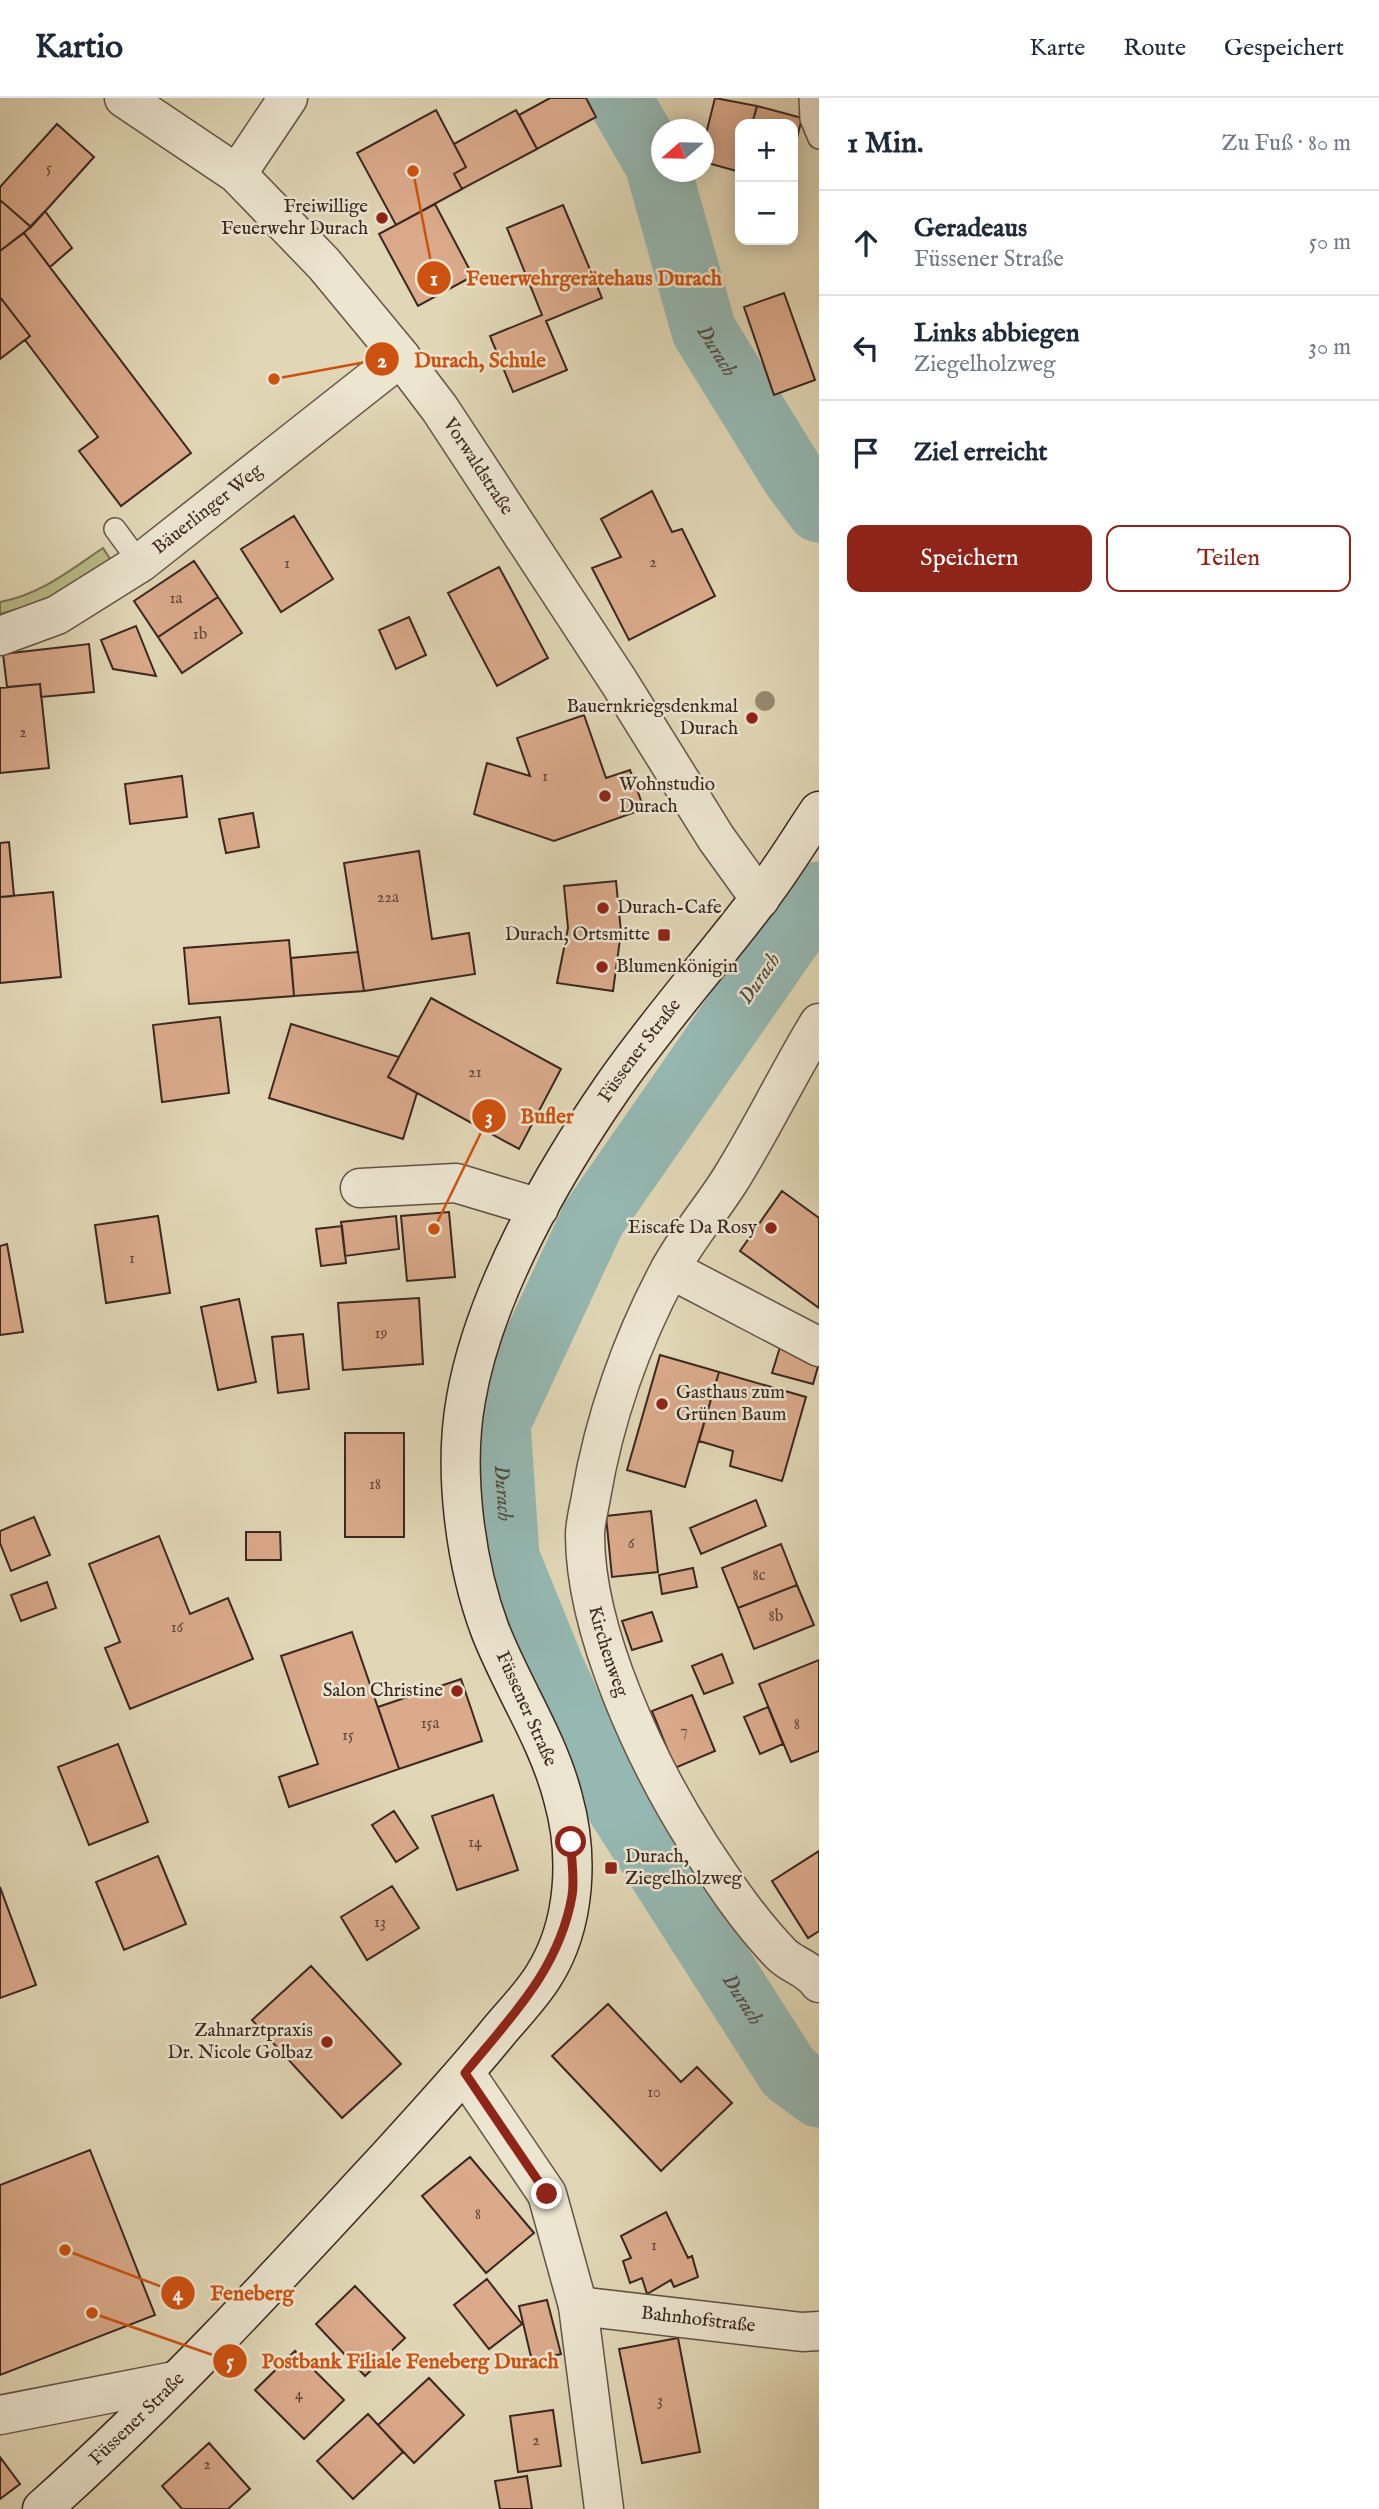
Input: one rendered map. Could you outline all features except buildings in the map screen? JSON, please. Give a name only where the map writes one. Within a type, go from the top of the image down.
[{"type":"street","name":"Vorwaldstraße","points":[[124,98],[237,174],[324,264],[401,357],[440,409],[620,682],[716,838],[760,899]]},
{"type":"street","points":[[237,174],[288,98]]},
{"type":"street","name":"Bäuerlinger Weg","points":[[0,636],[57,615],[140,563],[401,357]]},
{"type":"street","name":"Füssener Straße","points":[[42,2509],[222,2336],[465,2073],[545,1974],[563,1933],[572,1894],[571,1842],[563,1797],[538,1731],[486,1616],[470,1553],[459,1449],[466,1395],[496,1296],[540,1208],[612,1088],[760,899],[819,811]]},
{"type":"street","name":"Kirchenweg","points":[[819,1023],[731,1178],[670,1269],[639,1335],[613,1406],[596,1469],[585,1534],[597,1623],[635,1725],[657,1774],[698,1844],[753,1924],[785,1958],[812,1973],[819,1983]]},
{"type":"street","points":[[359,1188],[456,1183],[540,1208]]},
{"type":"street","points":[[670,1269],[819,1347]]},
{"type":"street","points":[[465,2073],[547,2194],[578,2306],[604,2509]]},
{"type":"street","name":"Bahnhofstraße","points":[[578,2306],[802,2332],[819,2331]]},
{"type":"street","points":[[0,2415],[174,2381]]},
{"type":"lane","points":[[810,98],[811,119],[819,138]]},
{"type":"lane","points":[[115,529],[140,563]]},
{"type":"green space","points":[[103,548],[112,562],[55,598],[0,614],[0,602],[41,588]]},
{"type":"waterway","name":"Durach","points":[[619,98],[657,164],[704,331],[793,475],[819,510]]},
{"type":"waterway","name":"Durach","points":[[819,894],[593,1219],[498,1423],[507,1557],[552,1668],[607,1788],[789,2073],[819,2095]]},
{"type":"place","name":"Feuerwehrgerätehaus Durach","points":[[413,171]]},
{"type":"place","name":"Freiwillige Feuerwehr Durach","points":[[382,218]]},
{"type":"place","name":"Durach, Schule","points":[[274,379]]},
{"type":"place","name":"Bauernkriegsdenkmal Durach","points":[[752,718]]},
{"type":"place","name":"Wohnstudio Durach","points":[[605,796]]},
{"type":"place","name":"Durach-Cafe","points":[[603,908]]},
{"type":"place","name":"Durach, Ortsmitte","points":[[664,935]]},
{"type":"place","name":"Blumenkönigin","points":[[602,967]]},
{"type":"place","name":"Eiscafe Da Rosy","points":[[771,1228]]},
{"type":"place","name":"Bufler","points":[[434,1229]]},
{"type":"place","name":"Gasthaus zum Grünen Baum","points":[[662,1404]]},
{"type":"place","name":"Salon Christine","points":[[457,1691]]},
{"type":"place","name":"Durach, Ziegelholzweg","points":[[611,1868]]},
{"type":"place","name":"Zahnarztpraxis Dr. Nicole Golbaz","points":[[327,2042]]},
{"type":"place","name":"Feneberg","points":[[65,2250]]},
{"type":"place","name":"Postbank Filiale Feneberg Durach","points":[[92,2313]]},
{"type":"route","points":[[547,2194],[465,2073],[545,1974],[563,1933],[572,1894],[571,1842]]}]
